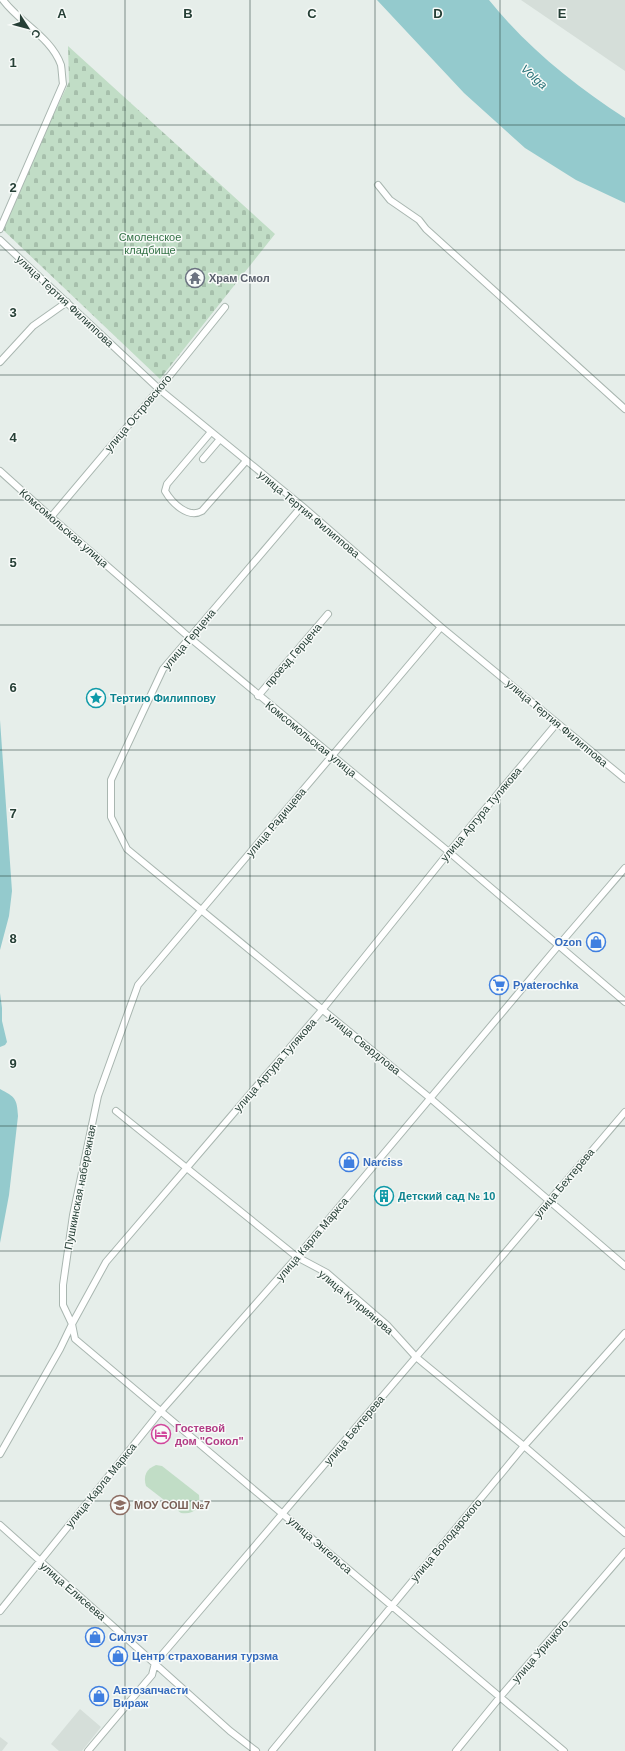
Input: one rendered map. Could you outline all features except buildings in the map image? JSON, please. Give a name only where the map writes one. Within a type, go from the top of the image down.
[{"type":"street","points":[[0,229],[63,84],[61,66],[54,50],[35,31],[10,10],[3,0]]},
{"type":"street","points":[[378,185],[390,200],[419,220],[426,229],[625,409]]},
{"type":"street","name":"улица Тертия Филиппова","points":[[0,240],[159,390],[302,506],[441,627],[625,779]]},
{"type":"street","points":[[0,362],[34,326],[67,302]]},
{"type":"street","name":"улица Островского","points":[[51,517],[159,390],[225,307]]},
{"type":"street","points":[[210,432],[167,484],[165,491],[168,496],[183,510],[188,514],[196,515],[202,511],[246,461]]},
{"type":"street","points":[[203,459],[220,439]]},
{"type":"street","name":"Комсомольская улица","points":[[0,471],[258,696],[450,852],[625,1002]]},
{"type":"street","name":"улица Герцена","points":[[111,817],[112,780],[163,669],[302,506]]},
{"type":"street","name":"проезд Герцена","points":[[258,696],[328,614]]},
{"type":"street","name":"улица Радищева","points":[[124,1025],[138,985],[441,627]]},
{"type":"street","name":"улица Артура Тулякова","points":[[72,1324],[106,1262],[322,1010],[557,723]]},
{"type":"street","name":"улица Свердлова","points":[[111,817],[127,849],[430,1098],[625,1266]]},
{"type":"street","name":"улица Карла Маркса","points":[[0,1611],[161,1411],[297,1257],[625,868]]},
{"type":"street","name":"Пушкинская набережная","points":[[72,1324],[63,1305],[63,1286],[73,1215],[98,1096],[124,1025]]},
{"type":"street","name":"улица Куприянова","points":[[116,1111],[297,1257],[327,1273],[387,1325],[416,1357],[524,1446],[625,1533]]},
{"type":"street","name":"улица Бехтерева","points":[[88,1751],[152,1675],[154,1663],[625,1112]]},
{"type":"street","points":[[0,1454],[60,1349],[72,1324]]},
{"type":"street","name":"улица Энгельса","points":[[72,1324],[75,1339],[283,1512],[391,1606],[564,1751]]},
{"type":"street","name":"улица Володарского","points":[[272,1751],[524,1446],[625,1333]]},
{"type":"street","name":"улица Елисеева","points":[[0,1525],[39,1562],[230,1731],[256,1751]]},
{"type":"street","name":"улица Урицкого","points":[[456,1751],[500,1696],[625,1552]]},
{"type":"shaded area","points":[[521,0],[625,0],[625,71]]},
{"type":"shaded area","points":[[80,1709],[101,1727],[82,1751],[59,1751],[51,1744]]},
{"type":"shaded area","points":[[0,1737],[8,1743],[2,1751],[0,1751]]},
{"type":"green space","name":"Смоленское кладбище","points":[[68,46],[275,234],[160,379],[0,227],[69,82]]},
{"type":"green space","points":[[156,1465],[162,1466],[199,1495],[199,1504],[196,1510],[190,1513],[181,1513],[146,1486],[146,1473]]},
{"type":"water","name":"Volga","points":[[377,0],[489,0],[519,34],[552,64],[570,79],[625,118],[625,203],[576,180],[525,148],[464,93]]},
{"type":"water","points":[[0,720],[12,891],[9,916],[0,950]]},
{"type":"water","points":[[0,993],[2,1021],[7,1042],[5,1045],[0,1047]]},
{"type":"water","points":[[0,1089],[12,1096],[16,1102],[18,1116],[9,1195],[0,1243]]},
{"type":"place","name":"Храм Смол","points":[[195,278]]},
{"type":"place","name":"Тертию Филиппову","points":[[96,698]]},
{"type":"place","name":"Ozon","points":[[596,942]]},
{"type":"place","name":"Pyaterochka","points":[[499,985]]},
{"type":"place","name":"Narciss","points":[[349,1162]]},
{"type":"place","name":"Детский сад № 10","points":[[384,1196]]},
{"type":"place","name":"Гостевой дом \"Сокол\"","points":[[161,1434]]},
{"type":"place","name":"МОУ СОШ №7","points":[[120,1505]]},
{"type":"place","name":"Силуэт","points":[[95,1637]]},
{"type":"place","name":"Центр страхования турзма","points":[[118,1656]]},
{"type":"place","name":"Автозапчасти Вираж","points":[[99,1696]]}]
